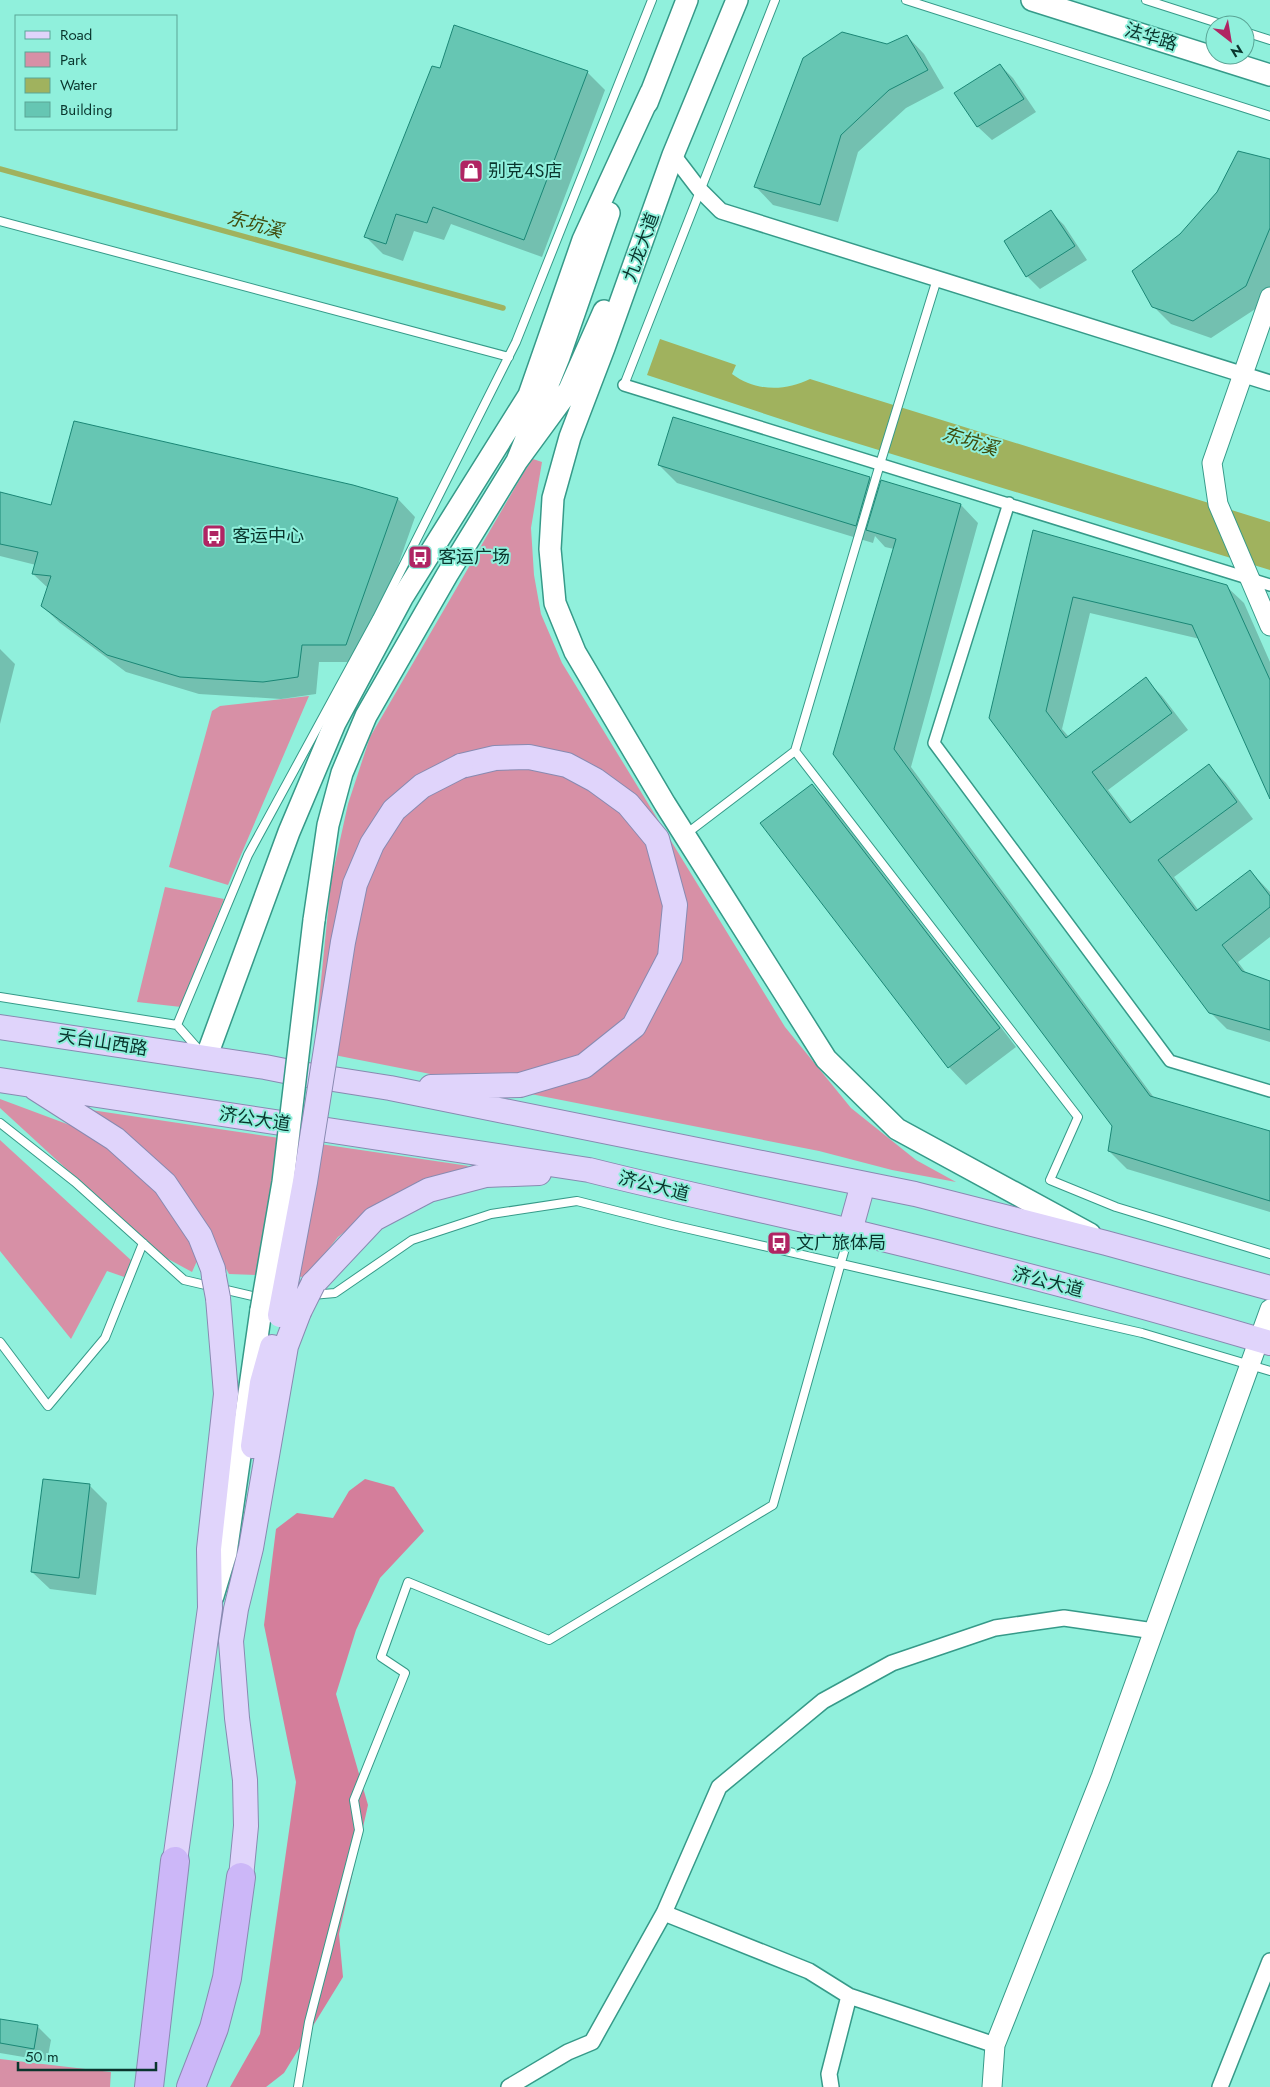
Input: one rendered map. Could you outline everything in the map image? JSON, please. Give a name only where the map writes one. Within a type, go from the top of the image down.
[{"type":"highway","points":[[150,2087],[175,1861]]},
{"type":"highway","points":[[191,2087],[214,2028],[227,1978],[241,1877]]},
{"type":"main road","points":[[517,461],[559,357],[651,92],[687,0]]},
{"type":"main road","name":"九龙大道","points":[[737,0],[673,155],[570,437],[553,498],[550,549],[554,603],[575,652],[685,835],[826,1059],[897,1129],[1106,1243]]},
{"type":"main road","name":"法华路","points":[[1032,0],[1270,75]]},
{"type":"main road","points":[[651,92],[583,240],[529,395],[402,598],[335,723],[290,832],[206,1058],[390,1088],[914,1194],[1106,1243],[1270,1288]]},
{"type":"main road","points":[[236,1609],[236,1551],[262,1383],[277,1306],[282,1182],[314,920],[328,826],[342,773],[366,716],[447,576],[517,461],[569,390],[673,155]]},
{"type":"main road","points":[[175,1861],[210,1608],[226,1553],[277,1306],[305,1182],[343,942],[355,884],[372,844],[394,810],[422,786],[461,766],[495,758],[529,757],[567,765],[595,780],[628,804],[656,839],[675,905],[670,957],[634,1026],[584,1066],[520,1085],[390,1088]]},
{"type":"main road","name":"天台山西路","points":[[0,1027],[206,1058]]},
{"type":"main road","points":[[0,1080],[27,1083],[115,1139],[165,1184],[200,1236],[213,1268],[226,1394],[209,1549],[210,1608]]},
{"type":"main road","name":"济公大道","points":[[27,1083],[589,1170],[680,1193],[850,1231],[1148,1307],[1265,1341]]},
{"type":"main road","points":[[277,1306],[313,1284],[374,1219],[429,1190],[486,1176],[589,1170]]},
{"type":"main road","points":[[850,1231],[864,1184]]},
{"type":"main road","points":[[241,1877],[246,1826],[245,1780],[237,1718],[231,1641],[236,1609],[251,1548],[286,1346],[277,1306]]},
{"type":"street","points":[[673,155],[699,189],[721,211],[1270,383]]},
{"type":"street","points":[[1270,297],[1212,464],[1218,504],[1270,626]]},
{"type":"street","points":[[624,385],[1270,584]]},
{"type":"street","points":[[1009,503],[934,743],[1170,1060],[1270,1091]]},
{"type":"street","points":[[992,2087],[995,2045],[1101,1777],[1250,1365],[1265,1341],[1270,1309]]},
{"type":"street","points":[[509,2087],[568,2052],[592,2042],[664,1913],[719,1787],[824,1701],[892,1663],[995,1628],[1064,1618],[1154,1632]]},
{"type":"street","points":[[664,1913],[809,1971],[849,1996],[995,2045]]},
{"type":"street","points":[[1220,2087],[1270,1961]]},
{"type":"street","points":[[831,2087],[829,2074],[849,1996]]},
{"type":"lane","points":[[177,1025],[248,855],[377,618],[520,333],[652,0]]},
{"type":"lane","points":[[624,385],[650,322],[699,189],[775,0]]},
{"type":"lane","points":[[906,0],[1270,116]]},
{"type":"lane","points":[[1146,0],[1205,19]]},
{"type":"lane","points":[[1255,35],[1270,40]]},
{"type":"lane","points":[[0,221],[508,357]]},
{"type":"lane","points":[[685,835],[795,751],[880,464],[938,279]]},
{"type":"lane","points":[[795,751],[1078,1117],[1050,1180],[1116,1207],[1270,1254]]},
{"type":"lane","points":[[0,997],[177,1025],[206,1058]]},
{"type":"lane","points":[[0,1123],[74,1182],[184,1280],[259,1298],[277,1306],[335,1293],[412,1240],[491,1214],[577,1201],[672,1225],[1142,1333],[1270,1371]]},
{"type":"lane","points":[[298,2087],[309,2022],[360,1830],[354,1800],[405,1673],[381,1657],[408,1582],[549,1640],[772,1505],[850,1231]]},
{"type":"lane","points":[[0,1342],[48,1406],[105,1338],[143,1243]]},
{"type":"green space","points":[[533,459],[542,462],[531,528],[534,575],[541,614],[562,663],[785,1027],[851,1108],[916,1160],[956,1182],[892,1170],[819,1151],[314,1051],[331,881],[348,804],[370,737]]},
{"type":"green space","points":[[309,696],[228,885],[169,867],[212,711],[220,706]]},
{"type":"green space","points":[[165,887],[224,899],[181,1007],[137,1002]]},
{"type":"green space","points":[[0,1099],[75,1127],[146,1175],[184,1224],[197,1261],[192,1272],[159,1254],[0,1108]]},
{"type":"green space","points":[[91,1110],[469,1166],[412,1188],[379,1205],[338,1237],[306,1277],[229,1274],[187,1197]]},
{"type":"green space","points":[[0,1140],[133,1262],[137,1271],[130,1279],[107,1271],[71,1339],[0,1251]]},
{"type":"green space","points":[[0,2059],[111,2072],[110,2087],[0,2087]]},
{"type":"shaded area","points":[[365,1479],[394,1487],[424,1531],[380,1578],[356,1630],[336,1694],[368,1805],[339,1934],[343,1977],[284,2073],[266,2087],[230,2087],[260,2034],[296,1782],[264,1625],[276,1529],[297,1513],[333,1518],[349,1491]]},
{"type":"water","points":[[660,339],[736,365],[732,374],[750,384],[780,388],[810,379],[1270,522],[1270,570],[820,432],[647,375]]},
{"type":"building","name":"别克4S店","points":[[454,25],[588,71],[524,240],[433,207],[427,223],[396,214],[386,244],[364,237],[432,66],[440,68]]},
{"type":"building","points":[[842,32],[887,44],[907,35],[928,70],[889,90],[841,135],[820,205],[754,187],[803,58]]},
{"type":"building","points":[[1000,64],[1024,99],[977,127],[954,93]]},
{"type":"building","points":[[1238,151],[1270,159],[1270,228],[1246,286],[1193,321],[1152,307],[1132,271],[1180,234],[1217,192]]},
{"type":"building","points":[[1051,210],[1075,246],[1026,277],[1004,241]]},
{"type":"building","points":[[673,417],[870,477],[856,526],[658,465]]},
{"type":"building","name":"客运中心","points":[[74,421],[353,485],[398,498],[346,645],[302,645],[298,677],[263,682],[180,677],[107,655],[41,606],[51,576],[32,574],[38,552],[0,544],[0,492],[51,505]]},
{"type":"building","points":[[881,480],[961,504],[894,749],[1150,1096],[1270,1131],[1270,1201],[1108,1151],[1112,1126],[833,754],[896,539],[866,530]]},
{"type":"building","points":[[1033,530],[1227,585],[1270,680],[1270,799],[1192,625],[1073,597],[1046,711],[1066,738],[1146,677],[1172,713],[1092,772],[1130,823],[1209,764],[1237,802],[1158,860],[1196,911],[1250,870],[1270,896],[1270,907],[1222,945],[1242,971],[1270,981],[1270,1030],[1209,1013],[989,718]]},
{"type":"building","points":[[812,784],[1000,1028],[948,1068],[760,823]]},
{"type":"building","points":[[43,1479],[90,1484],[79,1578],[31,1572]]},
{"type":"building","points":[[0,2019],[38,2025],[34,2049],[0,2043]]},
{"type":"waterway","name":"东坑溪","points":[[0,169],[503,308]]},
{"type":"place","name":"别克4S店","points":[[471,171]]},
{"type":"place","name":"客运中心","points":[[214,536]]},
{"type":"place","name":"客运广场","points":[[420,557]]},
{"type":"place","name":"文广旅体局","points":[[779,1243]]}]
